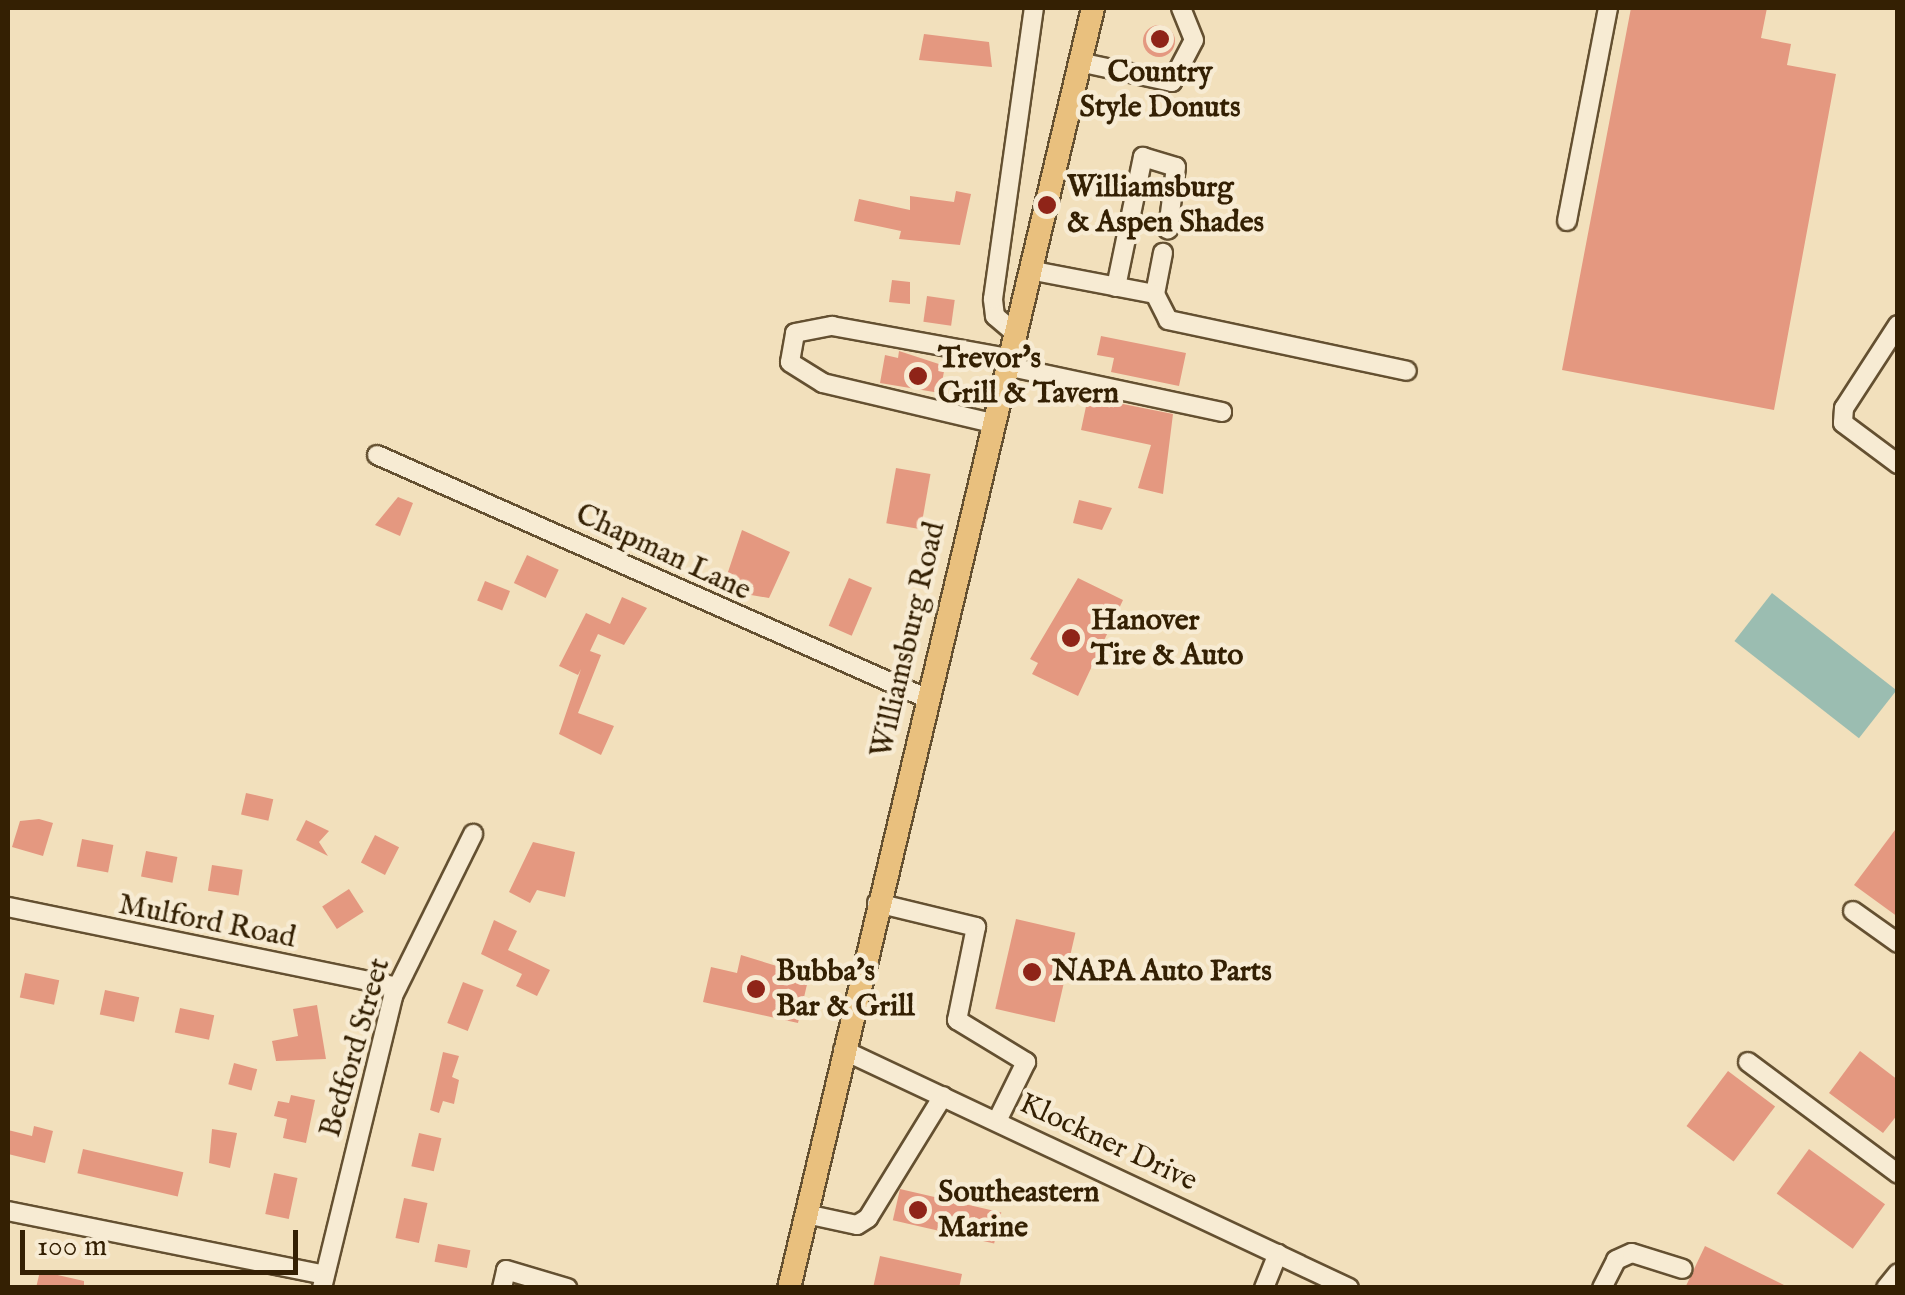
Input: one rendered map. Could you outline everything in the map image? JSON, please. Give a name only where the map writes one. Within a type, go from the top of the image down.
[{"type":"main road","name":"Williamsburg Road","points":[[789,1288],[877,903],[1092,8]]},
{"type":"street","points":[[1014,332],[995,316],[993,299],[1034,8]]},
{"type":"street","points":[[1079,62],[1172,82],[1194,40],[1181,8]]},
{"type":"street","points":[[1566,221],[1608,8]]},
{"type":"street","points":[[1116,287],[1143,156],[1176,167],[1168,229]]},
{"type":"street","points":[[1162,254],[1155,294],[1168,320],[1407,371]]},
{"type":"street","points":[[1029,270],[1155,294]]},
{"type":"street","points":[[1898,325],[1844,408],[1843,423],[1898,464]]},
{"type":"street","points":[[992,422],[822,383],[790,362],[795,333],[832,326],[1222,412]]},
{"type":"street","name":"Chapman Lane","points":[[377,455],[926,698]]},
{"type":"street","name":"Bedford Street","points":[[323,1281],[397,987],[473,834]]},
{"type":"street","points":[[877,903],[976,927],[957,1020],[1026,1062],[997,1121]]},
{"type":"street","name":"Mulford Road","points":[[8,908],[397,987]]},
{"type":"street","points":[[1853,911],[1898,943]]},
{"type":"street","name":"Klockner Drive","points":[[843,1050],[1349,1288]]},
{"type":"street","points":[[1748,1062],[1898,1174]]},
{"type":"street","points":[[806,1214],[857,1224],[868,1218],[882,1184],[943,1096]]},
{"type":"street","points":[[8,1211],[323,1281]]},
{"type":"street","points":[[1602,1288],[1616,1260],[1632,1253],[1683,1270]]},
{"type":"street","points":[[1264,1288],[1278,1254]]},
{"type":"street","points":[[502,1288],[506,1270],[568,1288]]},
{"type":"street","points":[[1886,1288],[1898,1272]]},
{"type":"water","points":[[1772,593],[1897,690],[1859,738],[1734,641]]},
{"type":"building","points":[[1631,8],[1767,8],[1761,38],[1791,44],[1787,65],[1836,74],[1774,410],[1562,370]]},
{"type":"building","name":"Country Style Donuts","points":[[1159,25],[1170,30],[1175,41],[1170,52],[1159,57],[1148,52],[1143,41],[1148,30]]},
{"type":"building","points":[[924,34],[989,42],[992,67],[919,60]]},
{"type":"building","points":[[956,191],[971,194],[960,245],[899,239],[901,231],[854,221],[859,199],[910,210],[910,196],[954,202]]},
{"type":"building","points":[[892,280],[910,282],[910,304],[889,302]]},
{"type":"building","points":[[927,296],[955,300],[951,326],[923,322]]},
{"type":"building","points":[[1101,336],[1186,353],[1179,386],[1111,372],[1114,358],[1097,355]]},
{"type":"building","points":[[899,351],[945,366],[940,393],[880,383],[885,355],[898,358]]},
{"type":"building","points":[[1088,397],[1173,414],[1163,494],[1138,488],[1151,445],[1081,430]]},
{"type":"building","points":[[896,468],[930,474],[921,529],[886,523]]},
{"type":"building","points":[[398,497],[413,503],[400,536],[375,525]]},
{"type":"building","points":[[1079,500],[1112,508],[1102,530],[1073,523]]},
{"type":"building","points":[[742,530],[790,552],[769,598],[722,590]]},
{"type":"building","points":[[527,555],[559,570],[546,598],[514,583]]},
{"type":"building","points":[[849,578],[872,588],[852,636],[829,626]]},
{"type":"building","name":"Hanover Tire & Auto","points":[[1078,578],[1123,600],[1078,696],[1032,674],[1038,663],[1030,659]]},
{"type":"building","points":[[485,581],[510,591],[502,611],[477,600]]},
{"type":"building","points":[[622,597],[647,608],[624,645],[598,634],[590,651],[601,655],[578,713],[614,726],[601,755],[559,734],[581,669],[578,675],[559,666],[586,613],[610,624]]},
{"type":"building","points":[[246,793],[273,799],[268,821],[241,814]]},
{"type":"building","points":[[39,819],[53,823],[43,856],[12,847],[20,821]]},
{"type":"building","points":[[306,820],[329,831],[319,842],[328,856],[296,840]]},
{"type":"building","points":[[1898,826],[1898,917],[1854,885]]},
{"type":"building","points":[[375,835],[399,847],[385,875],[361,863]]},
{"type":"building","points":[[82,839],[113,845],[108,873],[77,866]]},
{"type":"building","points":[[533,842],[575,852],[565,897],[537,890],[530,903],[509,892]]},
{"type":"building","points":[[146,851],[177,857],[172,883],[141,877]]},
{"type":"building","points":[[212,865],[243,870],[239,896],[208,891]]},
{"type":"building","points":[[349,889],[364,912],[337,929],[322,906]]},
{"type":"building","points":[[1016,919],[1075,933],[1055,1022],[995,1009]]},
{"type":"building","points":[[494,920],[517,931],[508,950],[550,970],[537,996],[516,986],[522,974],[481,954]]},
{"type":"building","name":"Bubba's Bar & Grill","points":[[741,955],[809,976],[798,1023],[703,1002],[711,967],[737,973]]},
{"type":"building","points":[[25,973],[59,980],[54,1005],[20,997]]},
{"type":"building","points":[[463,982],[484,990],[468,1031],[447,1023]]},
{"type":"building","points":[[105,990],[139,997],[134,1022],[100,1014]]},
{"type":"building","points":[[317,1005],[326,1059],[276,1061],[272,1041],[298,1036],[293,1009]]},
{"type":"building","points":[[180,1008],[214,1015],[209,1040],[175,1032]]},
{"type":"building","points":[[1860,1051],[1898,1080],[1898,1114],[1883,1133],[1829,1093]]},
{"type":"building","points":[[443,1052],[459,1056],[452,1077],[459,1080],[454,1104],[443,1101],[439,1113],[430,1110]]},
{"type":"building","points":[[234,1063],[257,1069],[251,1090],[228,1084]]},
{"type":"building","points":[[1728,1071],[1775,1107],[1734,1162],[1686,1126]]},
{"type":"building","points":[[291,1095],[315,1100],[306,1143],[283,1138],[287,1119],[274,1116],[278,1101],[289,1103]]},
{"type":"building","points":[[34,1126],[53,1131],[45,1163],[8,1154],[8,1130],[32,1136]]},
{"type":"building","points":[[212,1129],[237,1133],[230,1168],[209,1163]]},
{"type":"building","points":[[419,1133],[441,1138],[434,1171],[411,1166]]},
{"type":"building","points":[[83,1149],[183,1172],[178,1197],[77,1173]]},
{"type":"building","points":[[1809,1149],[1885,1204],[1853,1249],[1777,1193]]},
{"type":"building","points":[[274,1173],[297,1178],[289,1219],[265,1214]]},
{"type":"building","points":[[900,1189],[1001,1212],[994,1244],[893,1220]]},
{"type":"building","points":[[404,1198],[427,1203],[419,1243],[395,1238]]},
{"type":"building","points":[[438,1244],[470,1250],[467,1268],[435,1262]]},
{"type":"building","points":[[1705,1246],[1790,1288],[1685,1288]]},
{"type":"building","points":[[880,1256],[962,1274],[959,1288],[873,1288]]},
{"type":"building","points":[[40,1271],[84,1281],[84,1288],[36,1288]]},
{"type":"place","name":"Country Style Donuts","points":[[1160,39]]},
{"type":"place","name":"Williamsburg & Aspen Shades","points":[[1047,205]]},
{"type":"place","name":"Trevor's Grill & Tavern","points":[[918,376]]},
{"type":"place","name":"Hanover Tire & Auto","points":[[1071,638]]},
{"type":"place","name":"NAPA Auto Parts","points":[[1032,972]]},
{"type":"place","name":"Bubba's Bar & Grill","points":[[756,989]]},
{"type":"place","name":"Southeastern Marine","points":[[918,1210]]}]
